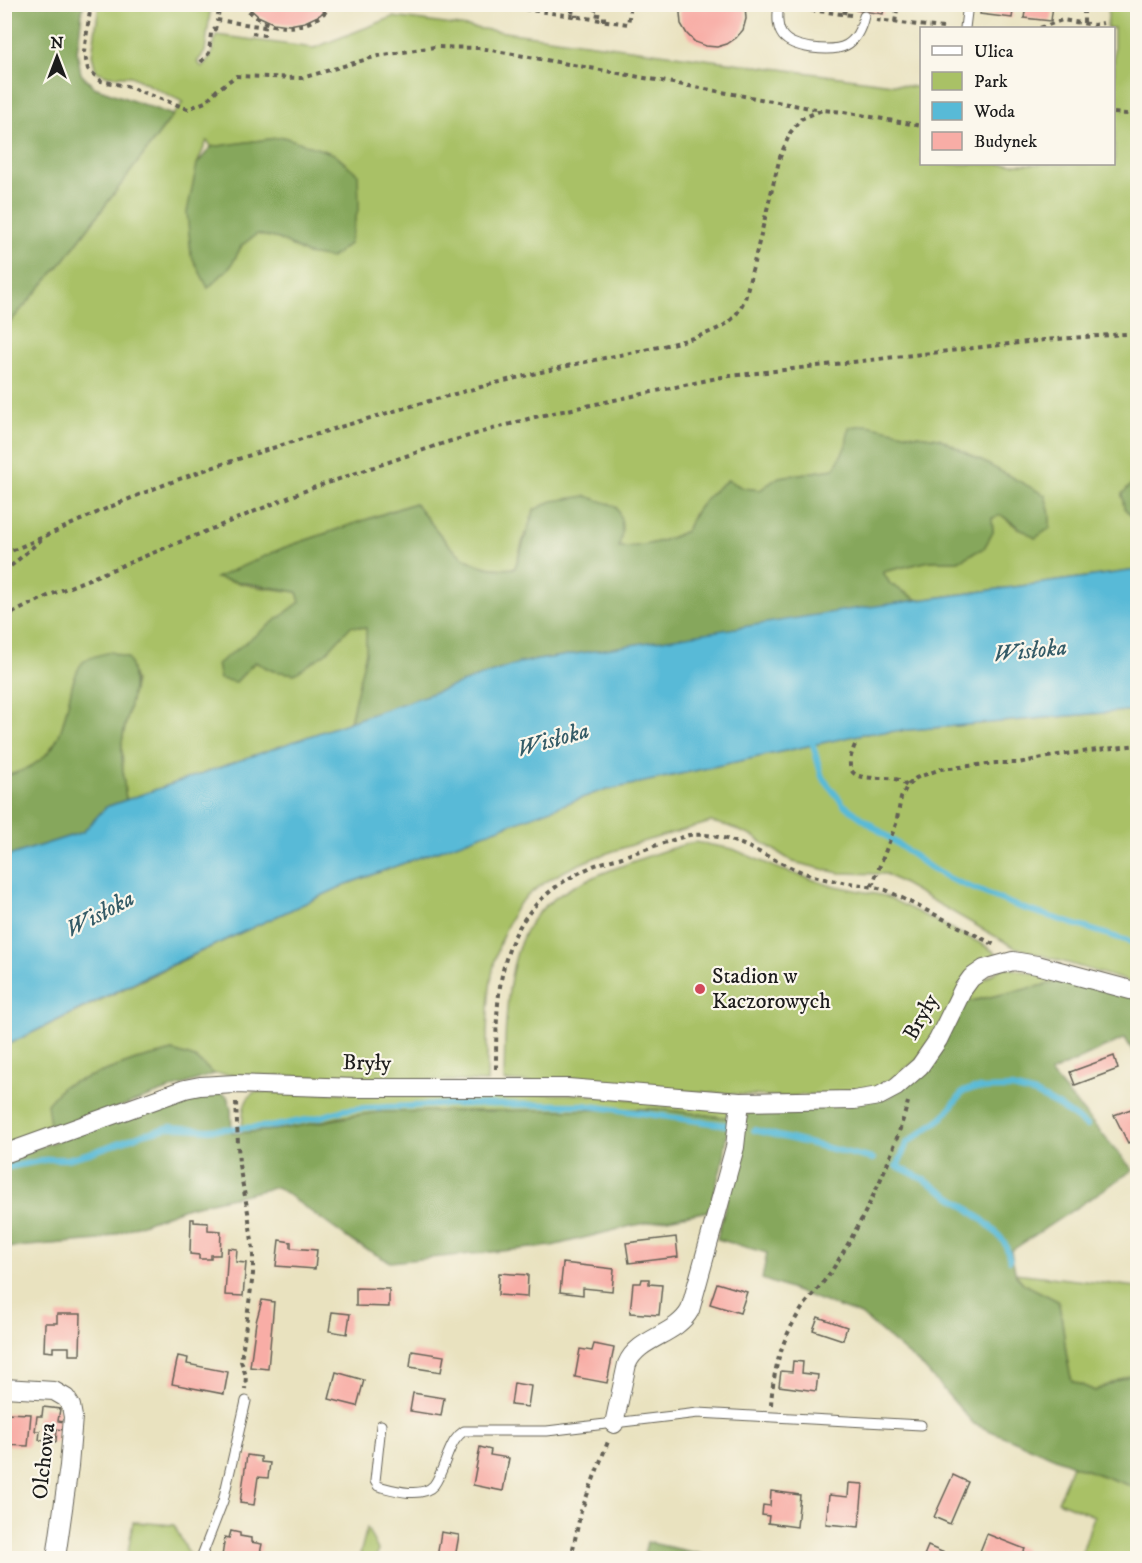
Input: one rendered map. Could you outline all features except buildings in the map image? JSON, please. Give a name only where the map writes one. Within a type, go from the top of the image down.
[{"type":"street","name":"Bryły","points":[[4,1154],[185,1089],[200,1086],[235,1084],[358,1088],[568,1088],[740,1102],[855,1100],[879,1096],[896,1087],[914,1072],[938,1040],[963,989],[971,978],[984,969],[1013,961],[1037,965],[1137,992]]},
{"type":"street","points":[[614,1424],[631,1355],[680,1323],[690,1310],[735,1147],[740,1102]]},
{"type":"street","name":"Olchowa","points":[[4,1388],[54,1391],[66,1398],[71,1406],[73,1417],[69,1466],[56,1558]]},
{"type":"lane","points":[[965,27],[968,4]]},
{"type":"lane","points":[[781,5],[777,21],[784,38],[792,44],[831,50],[846,46],[854,39],[860,30],[864,16]]},
{"type":"lane","points":[[201,1558],[223,1501],[246,1401]]},
{"type":"lane","points":[[381,1425],[375,1481],[378,1486],[414,1492],[431,1488],[436,1482],[451,1446],[464,1431],[547,1431],[698,1413],[921,1425]]},
{"type":"path","points":[[91,4],[84,52],[88,69],[101,81],[126,86],[188,109],[205,102],[236,76],[302,78],[378,56],[435,47],[480,48],[920,126]]},
{"type":"path","points":[[243,4],[266,25]]},
{"type":"path","points":[[217,20],[286,27],[300,26],[319,18],[333,4]]},
{"type":"path","points":[[569,4],[568,11],[576,12],[576,17]]},
{"type":"path","points":[[492,5],[628,24],[631,4]]},
{"type":"path","points":[[781,5],[811,7],[845,15],[846,4]]},
{"type":"path","points":[[895,22],[898,4]]},
{"type":"path","points":[[538,5],[538,11]]},
{"type":"path","points":[[596,7],[594,14],[604,16],[604,21]]},
{"type":"path","points":[[1084,23],[1084,8],[1096,8]]},
{"type":"path","points":[[201,62],[209,53],[211,33],[218,28],[219,11]]},
{"type":"path","points":[[1043,27],[1062,20],[1094,25],[1103,23]]},
{"type":"path","points":[[885,21],[935,27]]},
{"type":"path","points":[[252,33],[264,35],[266,25]]},
{"type":"path","points":[[4,554],[147,491],[267,450],[429,400],[543,371],[646,349],[706,334],[719,328],[730,321],[745,299],[780,157],[790,133],[801,119],[822,110]]},
{"type":"path","points":[[1115,113],[1137,115]]},
{"type":"path","points":[[4,617],[50,595],[307,490],[444,443],[535,417],[722,377],[1044,340],[1137,333]]},
{"type":"path","points":[[4,572],[44,537]]},
{"type":"path","points":[[855,745],[850,764],[853,772],[862,777],[900,780],[907,786]]},
{"type":"path","points":[[872,886],[893,830],[901,798],[907,786],[916,777],[941,769],[1018,763],[1058,755],[1137,745]]},
{"type":"path","points":[[496,1088],[496,1017],[499,989],[513,938],[522,921],[534,906],[556,887],[589,867],[689,835],[706,833],[725,837],[807,874],[886,890],[998,946],[1005,963]]},
{"type":"path","points":[[770,1416],[774,1373],[783,1347],[802,1310],[836,1264],[878,1185],[903,1121],[914,1072]]},
{"type":"path","points":[[236,1119],[239,1165],[253,1250],[253,1274],[241,1361],[246,1376],[246,1401]]},
{"type":"path","points":[[571,1558],[581,1511],[614,1424]]},
{"type":"green space","points":[[5,4],[83,5],[77,52],[81,74],[94,87],[173,115],[65,259],[5,328]]},
{"type":"green space","points":[[99,5],[211,5],[205,52],[197,62],[202,67],[211,56],[216,35],[314,48],[393,17],[920,88],[920,165],[1115,165],[1115,27],[1107,27],[1109,5],[1137,5],[1138,479],[1122,494],[1124,508],[1137,522],[1137,570],[918,600],[890,584],[883,572],[929,561],[958,561],[984,548],[993,532],[992,518],[1001,515],[1019,529],[1050,514],[1045,496],[939,438],[850,427],[846,446],[834,469],[779,477],[760,490],[743,488],[727,480],[693,515],[686,531],[648,545],[616,547],[525,533],[515,568],[496,568],[468,560],[456,551],[415,503],[283,548],[217,578],[257,587],[297,592],[300,602],[218,664],[236,682],[255,662],[273,671],[326,653],[351,625],[367,628],[367,652],[350,722],[126,800],[122,742],[135,681],[128,658],[110,653],[96,656],[74,679],[60,736],[44,757],[25,771],[5,776],[5,328],[65,259],[183,102],[131,76],[109,76],[96,71],[92,55]],"holes":[[[284,137],[307,254],[279,239],[257,234],[242,245],[231,266],[208,288],[197,164],[207,141],[212,147]]]},
{"type":"green space","points":[[284,137],[334,154],[358,174],[359,206],[349,244],[331,258],[307,254],[279,239],[257,234],[242,245],[231,266],[208,288],[191,255],[187,212],[197,164],[211,147]]},
{"type":"green space","points":[[867,425],[939,438],[1045,495],[1050,514],[1050,528],[1035,538],[1001,515],[992,518],[993,532],[984,548],[958,561],[929,561],[883,572],[890,584],[918,600],[519,663],[350,722],[366,652],[366,628],[351,626],[326,653],[295,674],[273,671],[255,662],[236,682],[220,679],[217,664],[300,602],[297,592],[216,578],[283,548],[415,503],[456,552],[468,560],[496,569],[515,568],[534,510],[552,501],[586,496],[616,506],[622,526],[619,547],[654,543],[686,531],[703,502],[728,480],[743,488],[760,490],[779,477],[834,469],[846,446],[849,427]]},
{"type":"green space","points":[[1137,479],[1137,522],[1124,508],[1122,494]]},
{"type":"green space","points":[[111,652],[128,658],[132,669],[133,690],[122,744],[126,800],[106,807],[83,832],[5,857],[5,776],[37,763],[47,754],[55,744],[60,732],[80,666],[90,658]]},
{"type":"green space","points":[[1137,710],[1137,984],[1014,947],[886,874],[839,873],[793,862],[754,837],[728,826],[711,822],[609,852],[583,863],[558,874],[537,888],[518,906],[502,939],[491,978],[487,1020],[487,1082],[214,1074],[195,1058],[173,1051],[136,1060],[63,1086],[51,1131],[5,1148],[5,1046],[347,884],[598,792],[863,734]]},
{"type":"green space","points":[[695,842],[733,849],[777,868],[826,884],[885,896],[982,944],[996,953],[997,957],[916,1061],[878,1089],[782,1097],[504,1081],[506,1019],[512,973],[517,952],[535,917],[552,900],[583,882],[645,857]]},
{"type":"green space","points":[[1004,967],[1067,980],[963,1003],[976,984]]},
{"type":"green space","points":[[1067,980],[1137,997],[1137,1058],[1125,1038],[1050,1073],[1133,1170],[1011,1251],[1016,1276],[1024,1284],[1058,1301],[1072,1381],[1095,1391],[1137,1372],[1137,1488],[1072,1465],[974,1424],[925,1369],[861,1315],[762,1279],[767,1253],[717,1239],[748,1111],[759,1108],[891,1097],[963,1003]]},
{"type":"green space","points":[[173,1051],[195,1058],[214,1074],[51,1131],[47,1104],[63,1086],[136,1060]]},
{"type":"green space","points":[[210,1090],[227,1096],[231,1109],[232,1133],[288,1128],[380,1112],[659,1109],[729,1118],[724,1157],[709,1211],[631,1226],[552,1246],[390,1262],[353,1242],[277,1187],[188,1207],[99,1240],[5,1248],[4,1160],[171,1099]]},
{"type":"green space","points":[[254,1092],[582,1094],[725,1109],[730,1113],[729,1118],[659,1109],[380,1112],[340,1117],[293,1128],[242,1133],[245,1105]]},
{"type":"green space","points":[[1015,1273],[1137,1287],[1137,1372],[1095,1391],[1072,1381],[1058,1301],[1024,1284]]},
{"type":"green space","points":[[1072,1465],[1137,1488],[1137,1558],[1080,1558],[1094,1516],[1058,1501]]},
{"type":"green space","points":[[133,1522],[174,1525],[191,1558],[127,1558]]},
{"type":"green space","points":[[367,1528],[378,1550],[376,1558],[359,1558]]},
{"type":"green space","points":[[647,1542],[701,1554],[708,1558],[643,1558]]},
{"type":"water","name":"Wisłoka","points":[[1137,570],[1137,710],[863,734],[598,792],[347,884],[149,975],[5,1046],[5,857],[83,832],[106,807],[519,663],[847,610]]},
{"type":"waterway","points":[[811,738],[822,777],[844,805],[932,869],[950,879],[1019,907],[1138,944]]},
{"type":"waterway","points":[[897,1167],[907,1143],[943,1117],[963,1092],[971,1089],[1012,1088],[1036,1094],[1087,1126]]},
{"type":"waterway","points":[[4,1168],[50,1159],[67,1159],[171,1127],[208,1130],[275,1126],[343,1110],[365,1108],[457,1104],[584,1105],[726,1125]]},
{"type":"waterway","points":[[754,1130],[873,1159]]},
{"type":"waterway","points":[[896,1166],[938,1188],[983,1221],[1004,1242],[1010,1260]]},
{"type":"place","name":"Stadion w Kaczorowych","points":[[700,989]]}]
